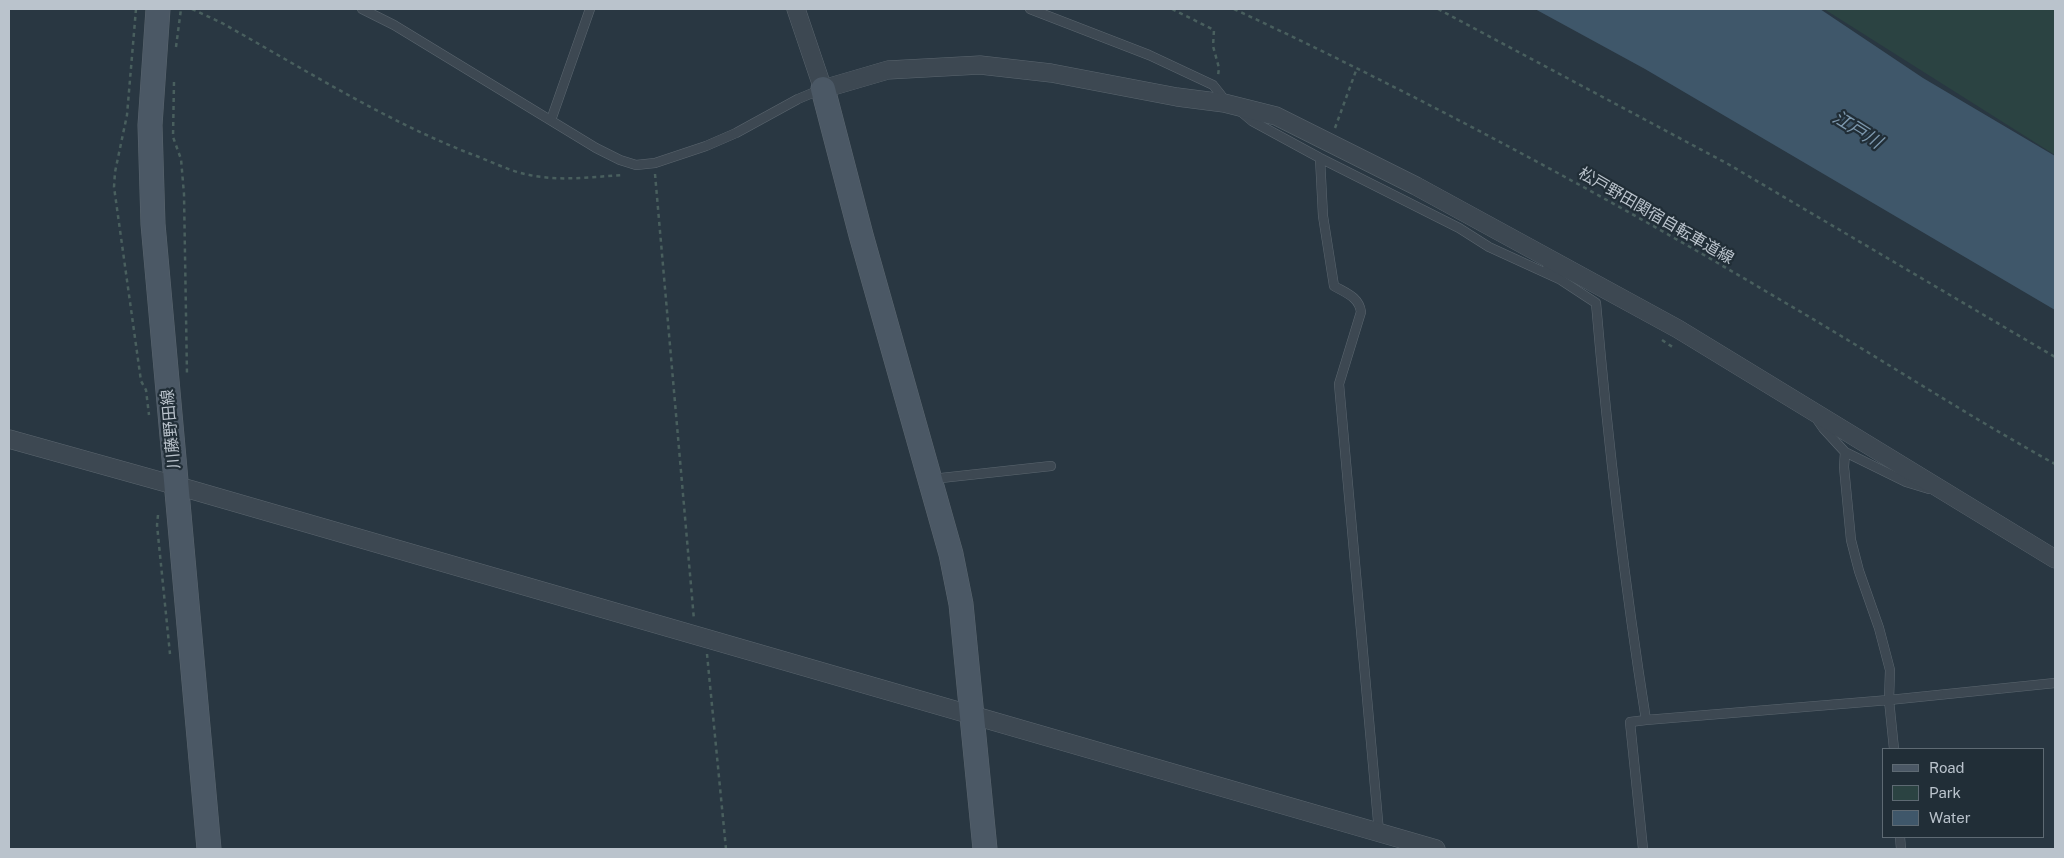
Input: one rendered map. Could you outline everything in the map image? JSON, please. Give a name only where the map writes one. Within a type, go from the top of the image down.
[{"type":"main road","name":"川藤野田線","points":[[158,9],[152,83],[151,169],[167,484],[210,849]]},
{"type":"main road","points":[[823,89],[861,235],[952,554],[961,604],[985,849]]},
{"type":"street","points":[[796,9],[823,89],[888,70],[980,65],[1051,73],[1230,105],[1276,116],[1330,142],[1535,250],[1678,329],[2055,559]]},
{"type":"street","points":[[9,439],[1436,849]]},
{"type":"lane","points":[[362,9],[394,25],[620,160],[636,165],[655,163],[683,155],[736,133],[798,99],[823,89]]},
{"type":"lane","points":[[551,120],[590,9]]},
{"type":"lane","points":[[1030,9],[1149,55],[1213,85],[1230,105],[1252,121],[1320,158],[1459,228],[1489,247],[1561,280],[1596,303],[1606,428],[1626,596],[1646,720]]},
{"type":"lane","points":[[1320,158],[1323,216],[1334,286],[1355,298],[1360,304],[1361,312],[1339,384],[1379,832]]},
{"type":"lane","points":[[1535,250],[1561,280]]},
{"type":"lane","points":[[1809,408],[1823,428],[1845,452],[1906,482],[1951,496]]},
{"type":"lane","points":[[1845,452],[1844,467],[1851,540],[1859,571],[1880,628],[1890,670],[1889,700],[1894,748]]},
{"type":"lane","points":[[931,479],[1050,466]]},
{"type":"lane","points":[[1642,849],[1630,722],[1889,700],[2055,683]]},
{"type":"path","points":[[136,9],[127,115],[115,172],[114,188],[141,381],[146,390],[150,417]]},
{"type":"path","points":[[176,54],[181,9]]},
{"type":"path","points":[[192,9],[222,23],[405,126],[438,141],[516,171],[554,178],[582,179],[626,174]]},
{"type":"path","points":[[1172,9],[1214,30],[1214,46],[1219,68],[1213,85]]},
{"type":"path","name":"松戸野田関宿自転車道線","points":[[1234,9],[1357,68],[1546,167],[1783,301],[2011,440],[2055,464]]},
{"type":"path","points":[[1438,9],[1728,164],[2055,357]]},
{"type":"path","points":[[1330,142],[1357,68]]},
{"type":"path","points":[[174,80],[173,137],[181,159],[184,194],[187,375]]},
{"type":"path","points":[[648,172],[654,171],[701,638],[726,849]]},
{"type":"path","points":[[167,484],[157,526],[171,662]]},
{"type":"green space","points":[[1824,9],[2055,9],[2055,155]]},
{"type":"water","name":"江戸川","points":[[1535,9],[1820,9],[1923,78],[2055,156],[2055,310],[1645,69]]}]
